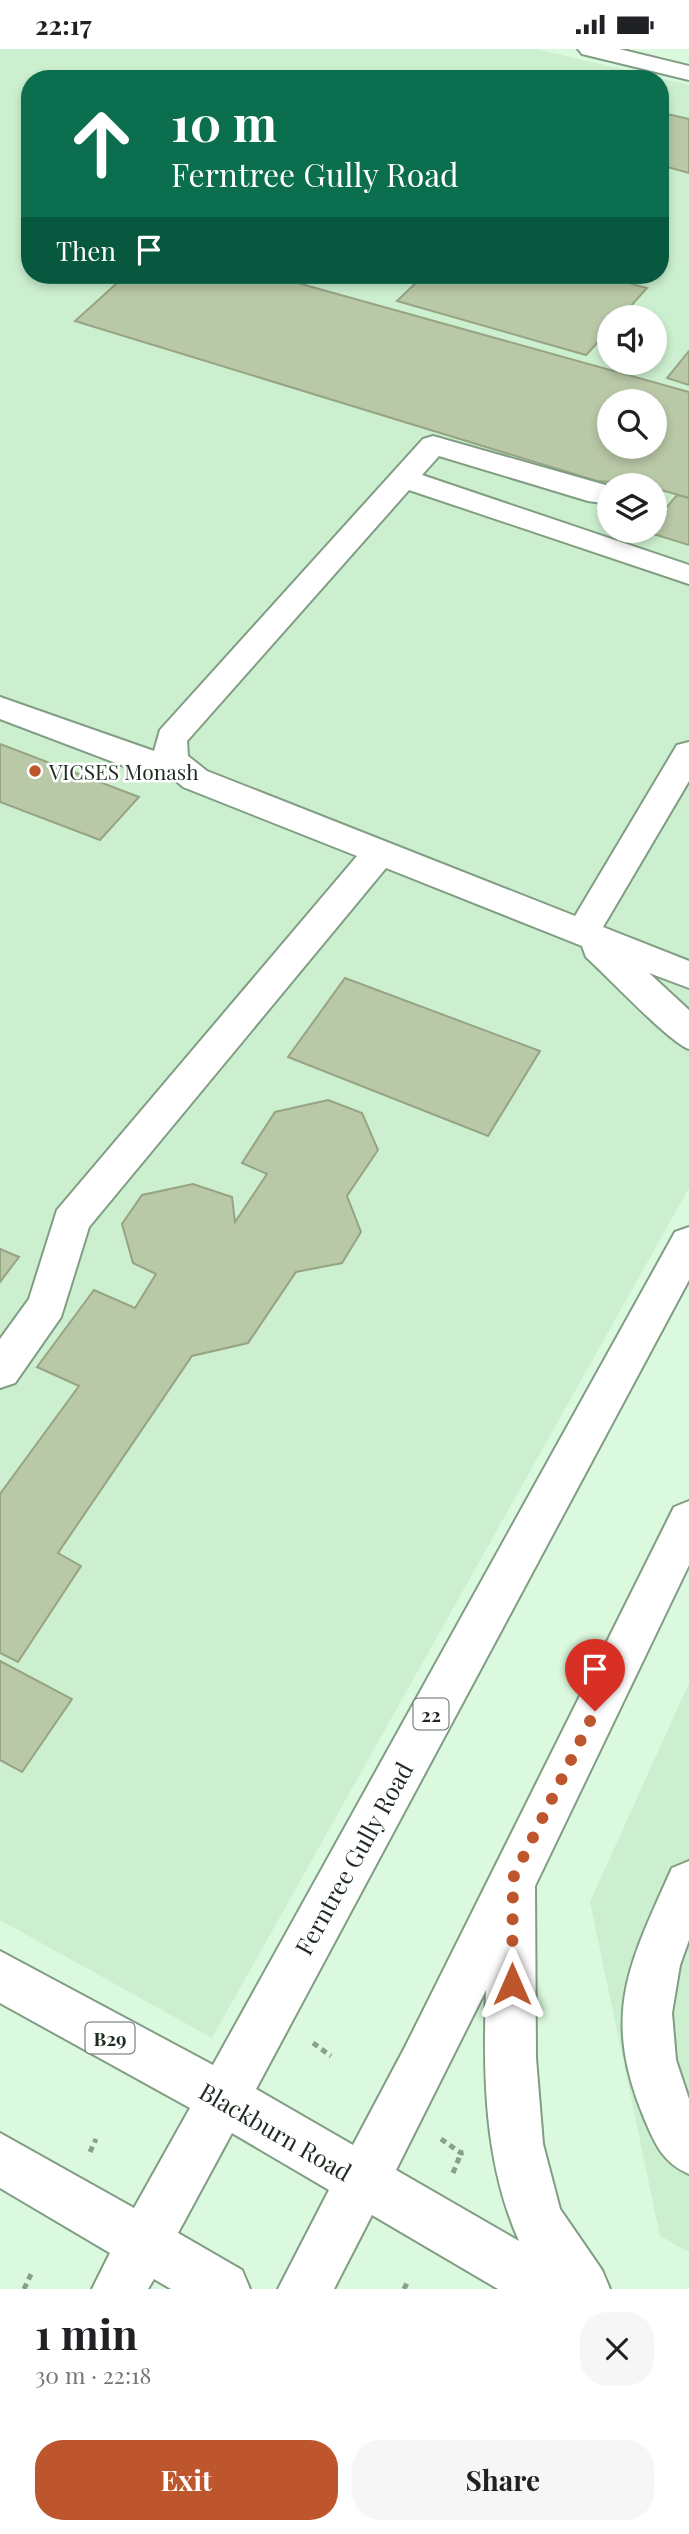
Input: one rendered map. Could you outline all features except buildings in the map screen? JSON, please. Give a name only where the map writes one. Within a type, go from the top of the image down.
[{"type":"main road","points":[[601,50],[689,73]]},
{"type":"main road","points":[[597,493],[433,445],[172,738],[168,748],[171,758],[195,779],[689,975]]},
{"type":"main road","points":[[403,478],[689,575]]},
{"type":"main road","points":[[0,707],[149,763],[171,758]]},
{"type":"main road","points":[[66,732],[88,709]]},
{"type":"main road","points":[[582,933],[689,753]]},
{"type":"main road","points":[[0,1371],[47,1305],[71,1221],[380,852]]},
{"type":"main road","points":[[582,933],[672,1015],[689,1035]]},
{"type":"main road","name":"Ferntree Gully Road","points":[[119,2289],[689,1243]]},
{"type":"main road","points":[[305,2289],[423,2065],[689,1520]]},
{"type":"main road","points":[[513,1878],[512,2036],[515,2145],[536,2219],[583,2289]]},
{"type":"main road","points":[[689,1885],[655,1964],[646,2009],[649,2054],[659,2094],[689,2148]]},
{"type":"main road","name":"Blackburn Road","points":[[0,1976],[222,2098],[550,2289]]},
{"type":"main road","points":[[0,2159],[223,2289]]},
{"type":"path","points":[[310,2040],[331,2056]]},
{"type":"path","points":[[450,2180],[461,2153]]},
{"type":"path","points":[[24,2289],[33,2270]]},
{"type":"path","points":[[404,2289],[408,2281]]},
{"type":"shaded area","points":[[0,49],[537,49],[626,70],[21,70],[21,284],[669,284],[669,80],[689,85],[689,1188],[212,2038],[0,1920]]},
{"type":"shaded area","points":[[689,1683],[689,2252],[660,2236],[590,1902]]},
{"type":"place","name":"VICSES Monash","points":[[35,771]]},
{"type":"route","points":[[512,1984],[513,1878],[595,1711]]}]
